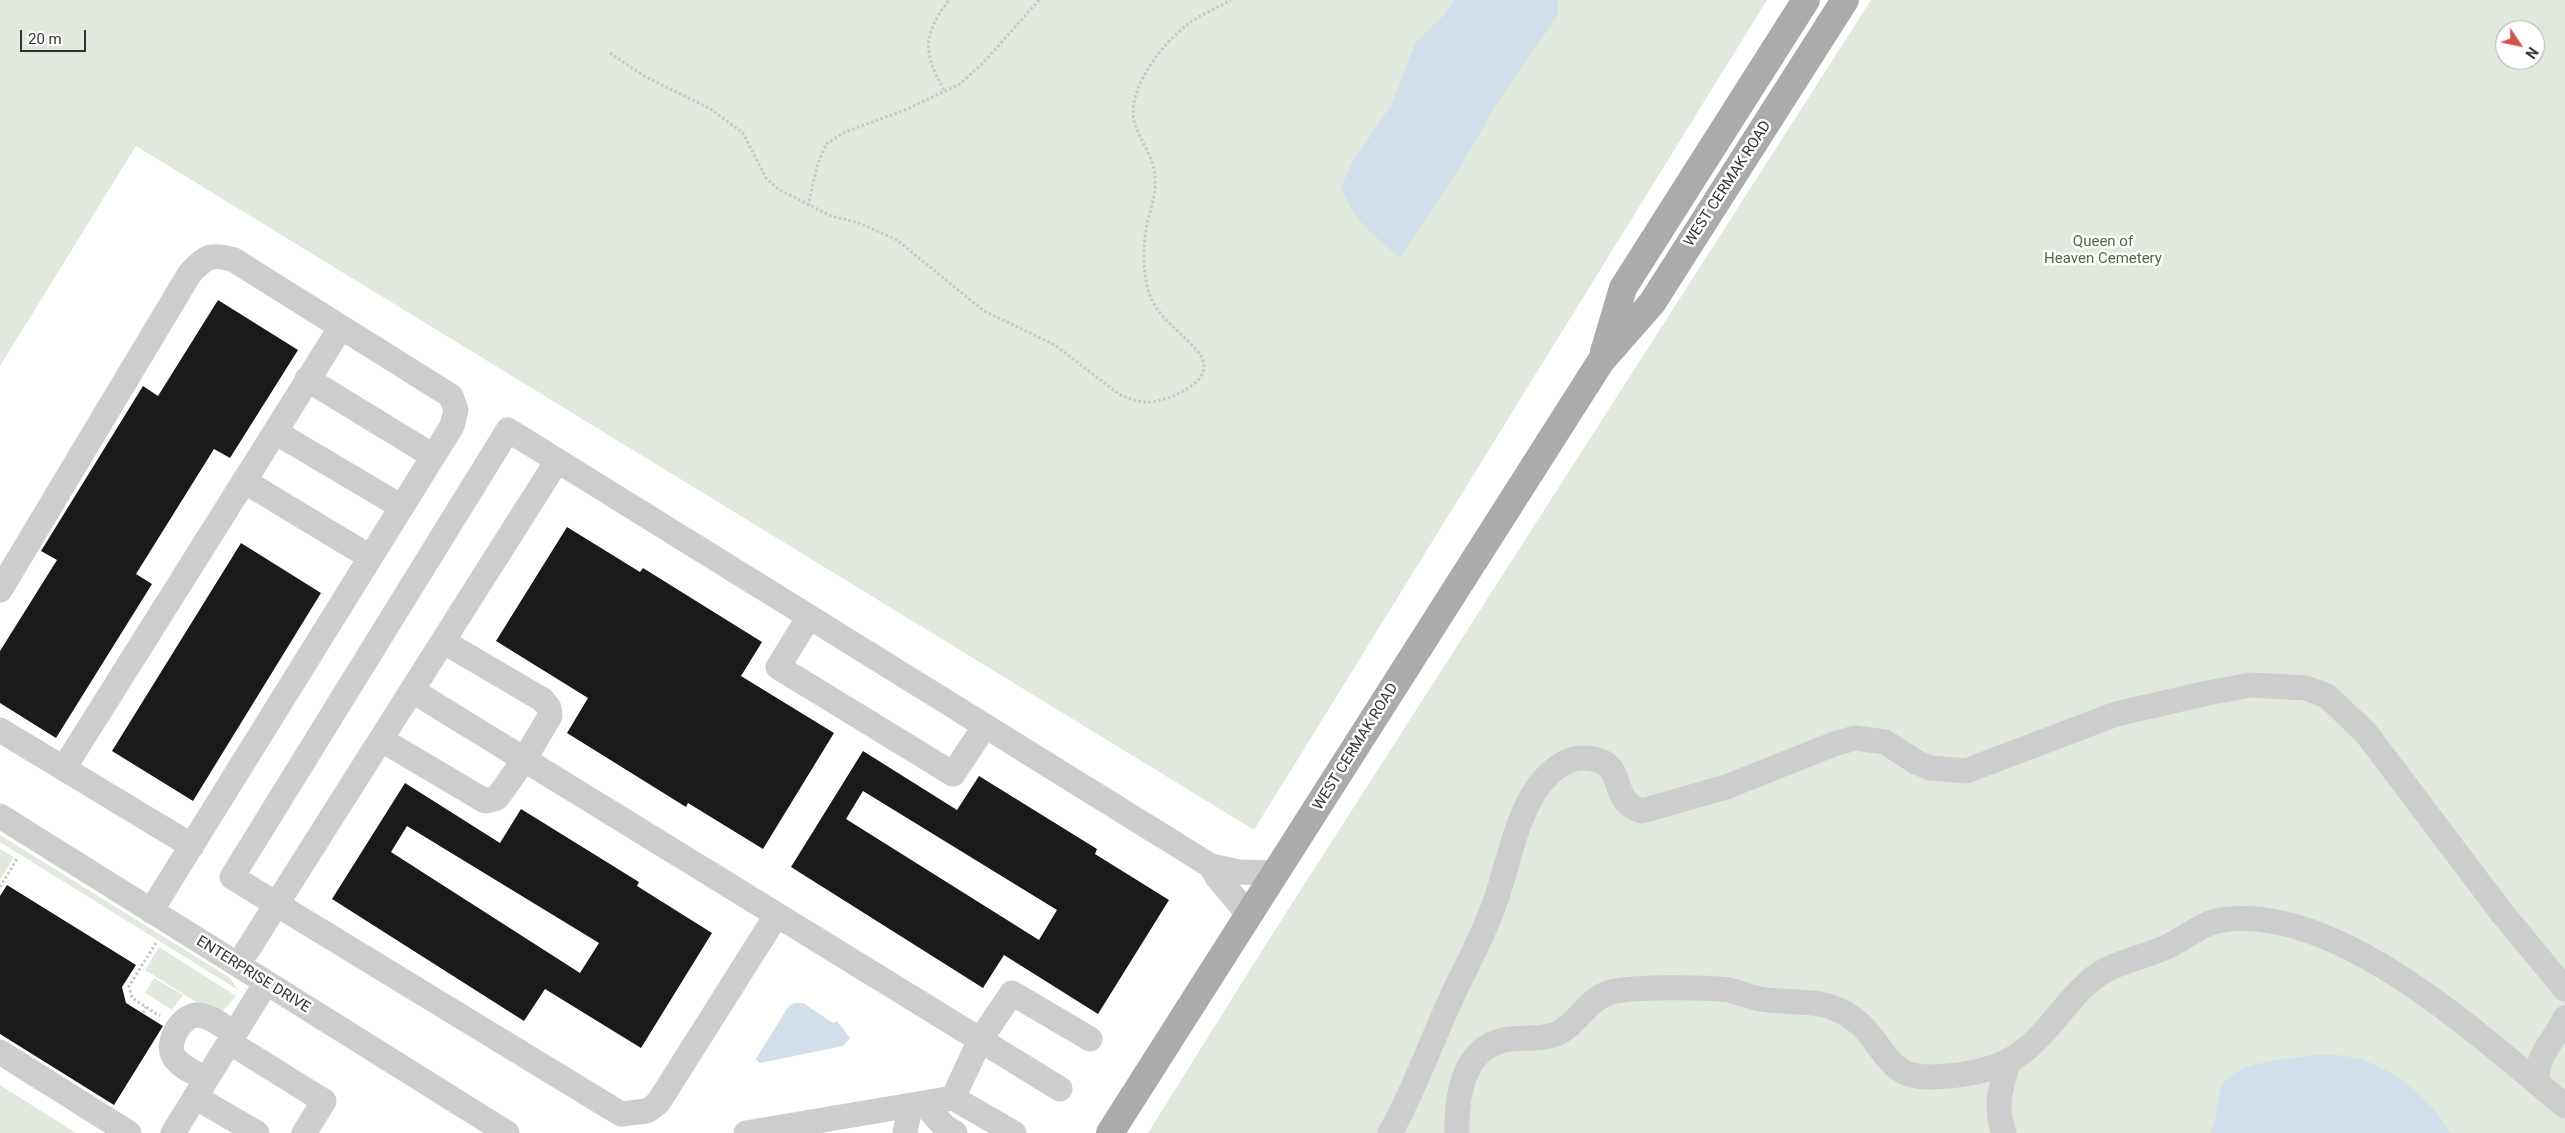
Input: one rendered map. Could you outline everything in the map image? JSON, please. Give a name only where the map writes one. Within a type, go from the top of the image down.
[{"type":"main road","name":"WEST CERMAK ROAD","points":[[1601,361],[1623,288],[1806,0]]},
{"type":"main road","name":"WEST CERMAK ROAD","points":[[1110,1133],[1601,361],[1652,303],[1846,0]]},
{"type":"street","points":[[0,590],[190,273],[202,259],[219,255],[234,260],[451,396],[456,410],[452,426],[151,911]]},
{"type":"street","points":[[64,768],[341,327]]},
{"type":"street","points":[[308,379],[433,456]]},
{"type":"street","points":[[776,916],[658,1103],[647,1111],[621,1114],[232,877],[508,430],[1211,866],[1240,872],[1275,873]]},
{"type":"street","points":[[275,432],[402,507]]},
{"type":"street","points":[[238,965],[278,905],[557,461]]},
{"type":"street","points":[[244,481],[370,557]]},
{"type":"street","points":[[809,617],[778,667],[786,672],[953,774],[985,726]]},
{"type":"street","points":[[382,740],[484,801],[497,798],[524,760],[550,716],[549,708],[543,700],[444,642]]},
{"type":"street","points":[[1390,1133],[1410,1096],[1445,1011],[1486,926],[1523,813],[1537,788],[1550,772],[1566,763],[1582,758],[1599,760],[1612,767],[1619,790],[1625,800],[1632,808],[1642,810],[1726,787],[1834,744],[1855,738],[1885,742],[1916,762],[1930,768],[1966,770],[2116,714],[2250,685],[2306,688],[2326,696],[2366,733],[2502,913],[2565,990]]},
{"type":"street","points":[[413,691],[1060,1089]]},
{"type":"street","points":[[0,730],[192,846]]},
{"type":"street","name":"ENTERPRISE DRIVE","points":[[0,816],[507,1133]]},
{"type":"street","points":[[1211,866],[1249,915]]},
{"type":"street","points":[[1457,1133],[1458,1103],[1464,1076],[1473,1061],[1485,1049],[1500,1040],[1543,1038],[1556,1034],[1568,1028],[1597,999],[1608,993],[1623,990],[1725,990],[1759,999],[1835,1008],[1860,1024],[1890,1064],[1912,1075],[1930,1077],[1958,1074],[1985,1069],[2009,1060],[2026,1049],[2090,980],[2107,969],[2168,947],[2197,929],[2218,920],[2244,918],[2272,920],[2326,938],[2387,970],[2427,996],[2565,1106]]},
{"type":"street","points":[[173,1133],[266,983]]},
{"type":"street","points":[[953,1098],[980,1040],[1012,993],[1090,1039]]},
{"type":"street","points":[[256,1133],[201,1088],[173,1056],[171,1045],[178,1029],[186,1020],[196,1015],[207,1018],[232,1038],[324,1101],[304,1133]]},
{"type":"street","points":[[2536,1082],[2538,1064],[2546,1047],[2565,1018]]},
{"type":"street","points":[[0,1052],[129,1133]]},
{"type":"street","points":[[2004,1133],[2000,1123],[1998,1103],[2001,1084],[2009,1060]]},
{"type":"street","points":[[746,1133],[782,1131],[953,1098],[1014,1133]]},
{"type":"street","points":[[905,1133],[918,1106]]},
{"type":"street","points":[[918,1106],[955,1133]]},
{"type":"path","points":[[944,90],[935,75],[928,44],[934,20],[949,0]]},
{"type":"path","points":[[808,206],[817,166],[826,144],[845,132],[905,110],[960,84],[970,77],[1039,0]]},
{"type":"path","points":[[610,54],[638,73],[709,108],[743,133],[766,178],[778,189],[808,206],[831,216],[870,227],[897,240],[984,311],[1055,345],[1120,394],[1145,402],[1172,397],[1198,380],[1203,371],[1204,364],[1192,345],[1165,321],[1149,293],[1145,252],[1146,229],[1156,177],[1150,156],[1134,119],[1133,104],[1147,72],[1163,48],[1188,24],[1230,0]]},
{"type":"path","points":[[0,887],[18,857]]},
{"type":"path","points":[[156,943],[129,986],[132,998],[168,1021]]},
{"type":"path","points":[[143,1013],[146,1007]]},
{"type":"green space","points":[[0,0],[1767,0],[1254,830],[136,146],[0,366]]},
{"type":"green space","name":"Queen of Heaven Cemetery","points":[[1871,0],[2565,0],[2565,1133],[1148,1133],[1268,941]]},
{"type":"green space","points":[[0,835],[230,978],[238,990],[0,842]]},
{"type":"green space","points":[[0,849],[14,857],[0,880]]},
{"type":"green space","points":[[159,947],[236,996],[223,1011],[201,1005],[145,970]]},
{"type":"green space","points":[[154,978],[183,995],[172,1010],[145,993]]},
{"type":"green space","points":[[0,1085],[76,1133],[0,1133]]},
{"type":"shaded area","points":[[1454,0],[1558,0],[1558,15],[1497,103],[1457,173],[1400,257],[1358,218],[1341,187],[1352,163],[1392,104],[1415,43],[1444,15]]},
{"type":"shaded area","points":[[794,1003],[803,1003],[833,1023],[837,1021],[850,1038],[843,1046],[760,1063],[756,1059],[788,1007]]},
{"type":"shaded area","points":[[2313,1055],[2336,1055],[2360,1059],[2391,1073],[2419,1094],[2431,1106],[2451,1133],[2210,1133],[2213,1128],[2221,1088],[2227,1079],[2236,1072],[2261,1063]]},
{"type":"building","points":[[218,300],[298,350],[230,458],[214,449],[136,574],[152,584],[56,738],[0,703],[0,651],[57,560],[41,551],[143,386],[158,396]]},
{"type":"building","points":[[567,527],[640,572],[643,568],[762,642],[741,676],[834,733],[763,849],[688,803],[686,807],[567,733],[588,698],[496,641]]},
{"type":"building","points":[[241,543],[321,593],[193,801],[112,751]]},
{"type":"building","points":[[863,751],[957,810],[979,776],[1097,849],[1095,854],[1169,900],[1098,1014],[1004,955],[983,988],[791,867]],"holes":[[[863,791],[1057,910],[1039,940],[846,819]]]},
{"type":"building","points":[[405,783],[500,843],[521,809],[639,882],[637,886],[712,933],[641,1048],[545,989],[524,1021],[332,899]],"holes":[[[407,826],[599,943],[580,973],[391,852]]]},
{"type":"building","points":[[7,885],[136,965],[122,987],[126,1003],[163,1026],[114,1105],[0,1034],[0,896]]}]
